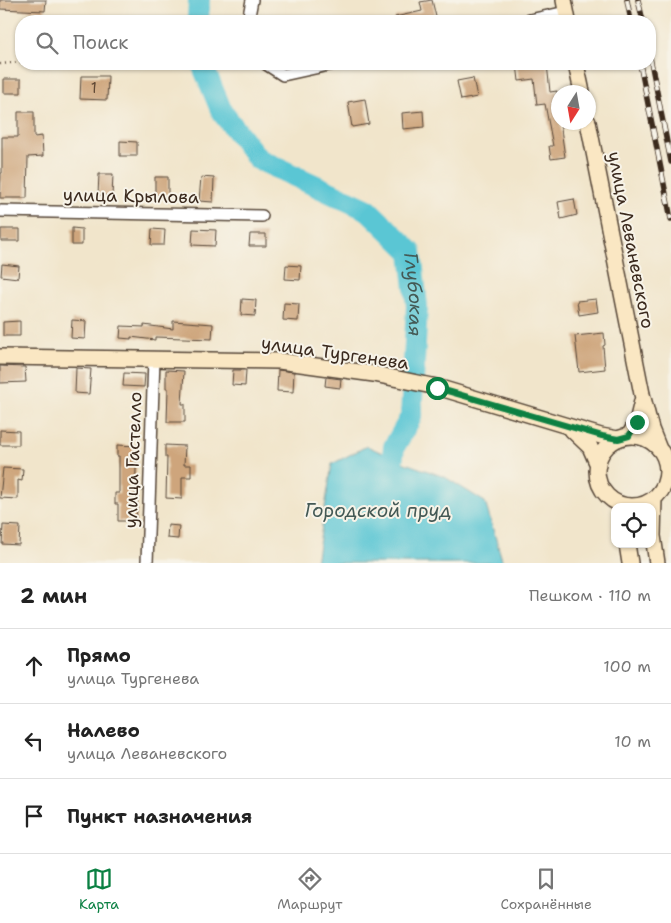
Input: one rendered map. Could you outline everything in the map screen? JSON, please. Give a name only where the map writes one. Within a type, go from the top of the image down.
[{"type":"main road","points":[[577,70],[580,85]]},
{"type":"main road","name":"улица Леваневского","points":[[590,130],[642,394],[651,429],[659,449]]},
{"type":"main road","name":"улица Тургенева","points":[[0,356],[280,361],[374,374],[437,388],[602,436],[623,438]]},
{"type":"main road","name":"улица Леваневского","points":[[623,438],[637,422],[642,394]]},
{"type":"main road","name":"улица Тургенева","points":[[569,427],[590,447],[598,465]]},
{"type":"main road","points":[[614,503],[600,485],[597,475],[598,465],[606,447],[623,438],[646,439],[659,449],[667,465],[667,474],[661,492],[647,503]]},
{"type":"main road","points":[[654,498],[652,515],[657,563]]},
{"type":"main road","points":[[628,548],[630,563]]},
{"type":"street","points":[[249,15],[252,0]]},
{"type":"street","points":[[550,15],[566,11]]},
{"type":"street","points":[[276,70],[284,75],[306,70]]},
{"type":"street","name":"улица Крылова","points":[[0,211],[262,216]]},
{"type":"street","name":"улица Гастелло","points":[[147,563],[154,359]]},
{"type":"path","points":[[0,64],[15,63]]},
{"type":"water","name":"Городской пруд","points":[[367,446],[402,462],[445,477],[485,502],[503,563],[316,563],[332,464]]},
{"type":"building","points":[[0,0],[46,0],[45,11],[0,9]]},
{"type":"building","points":[[432,0],[436,15],[404,15],[422,11],[420,2]]},
{"type":"building","points":[[518,70],[548,70],[551,92],[551,130],[561,130],[565,157],[551,159],[549,146],[553,146],[545,104],[537,105],[534,79],[519,81]]},
{"type":"building","points":[[81,76],[108,76],[107,100],[80,99]]},
{"type":"building","points":[[473,78],[477,97],[461,100],[457,81]]},
{"type":"building","points":[[4,79],[21,79],[21,93],[4,93]]},
{"type":"building","points":[[365,99],[369,124],[352,127],[348,102]]},
{"type":"building","points":[[423,111],[424,127],[403,129],[402,113]]},
{"type":"building","points":[[18,112],[34,112],[34,137],[42,136],[43,156],[28,157],[27,198],[0,198],[2,137],[18,137]]},
{"type":"building","points":[[120,141],[137,142],[137,156],[120,156]]},
{"type":"building","points":[[99,174],[113,174],[112,196],[98,195]]},
{"type":"building","points":[[155,177],[168,177],[168,196],[155,195]]},
{"type":"building","points":[[201,177],[214,178],[213,202],[199,201]]},
{"type":"building","points":[[574,199],[577,215],[561,219],[558,202]]},
{"type":"building","points":[[72,228],[82,229],[82,245],[72,245]]},
{"type":"building","points":[[1,229],[20,229],[20,241],[1,241]]},
{"type":"building","points":[[152,229],[165,230],[164,245],[151,245]]},
{"type":"building","points":[[193,229],[216,230],[215,246],[192,245]]},
{"type":"building","points":[[250,234],[266,234],[266,246],[249,246]]},
{"type":"building","points":[[2,264],[19,266],[18,278],[1,276]]},
{"type":"building","points":[[286,265],[301,266],[300,280],[285,279]]},
{"type":"building","points":[[242,299],[256,300],[255,316],[241,315]]},
{"type":"building","points":[[596,299],[598,312],[579,315],[577,301]]},
{"type":"building","points":[[284,303],[299,304],[298,321],[283,320]]},
{"type":"building","points":[[72,320],[86,321],[85,339],[71,338]]},
{"type":"building","points":[[20,321],[20,336],[3,336],[3,322]]},
{"type":"building","points":[[173,321],[213,324],[212,339],[155,337],[155,340],[131,337],[131,339],[120,338],[121,326],[144,327],[144,325],[173,329]]},
{"type":"building","points":[[604,333],[605,369],[579,372],[575,336]]},
{"type":"building","points":[[0,366],[25,367],[26,382],[0,383]]},
{"type":"building","points":[[76,368],[91,369],[89,394],[75,393]]},
{"type":"building","points":[[166,370],[184,371],[182,404],[185,404],[185,422],[167,422],[168,388],[166,388]]},
{"type":"building","points":[[233,370],[246,370],[245,386],[232,385]]},
{"type":"building","points":[[278,370],[294,372],[293,392],[277,391]]},
{"type":"building","points":[[124,373],[145,374],[144,387],[123,386]]},
{"type":"building","points":[[326,377],[341,379],[340,388],[325,386]]},
{"type":"building","points":[[0,430],[19,431],[19,445],[0,445]]},
{"type":"building","points":[[117,445],[137,446],[135,493],[138,494],[136,521],[118,521],[118,504],[115,504],[115,493],[119,493],[119,456],[117,456]]},
{"type":"building","points":[[165,445],[185,446],[184,465],[191,465],[191,477],[182,477],[182,499],[166,498],[167,457],[165,457]]},
{"type":"building","points":[[3,468],[23,469],[22,481],[18,480],[18,499],[0,498]]},
{"type":"building","points":[[3,525],[20,526],[19,545],[2,544]]},
{"type":"building","points":[[168,525],[179,526],[178,539],[167,538]]},
{"type":"waterway","name":"Глубокая","points":[[198,15],[199,0]]},
{"type":"waterway","name":"Глубокая","points":[[204,70],[222,112],[258,159],[368,210],[411,252],[417,306],[411,417],[394,447],[389,488]]},
{"type":"railway","points":[[627,0],[630,15]]},
{"type":"railway","points":[[638,0],[642,15]]},
{"type":"railway","points":[[641,70],[671,219]]},
{"type":"railway","points":[[653,70],[671,162]]},
{"type":"route","points":[[437,388],[618,439],[629,436],[637,422]]}]
